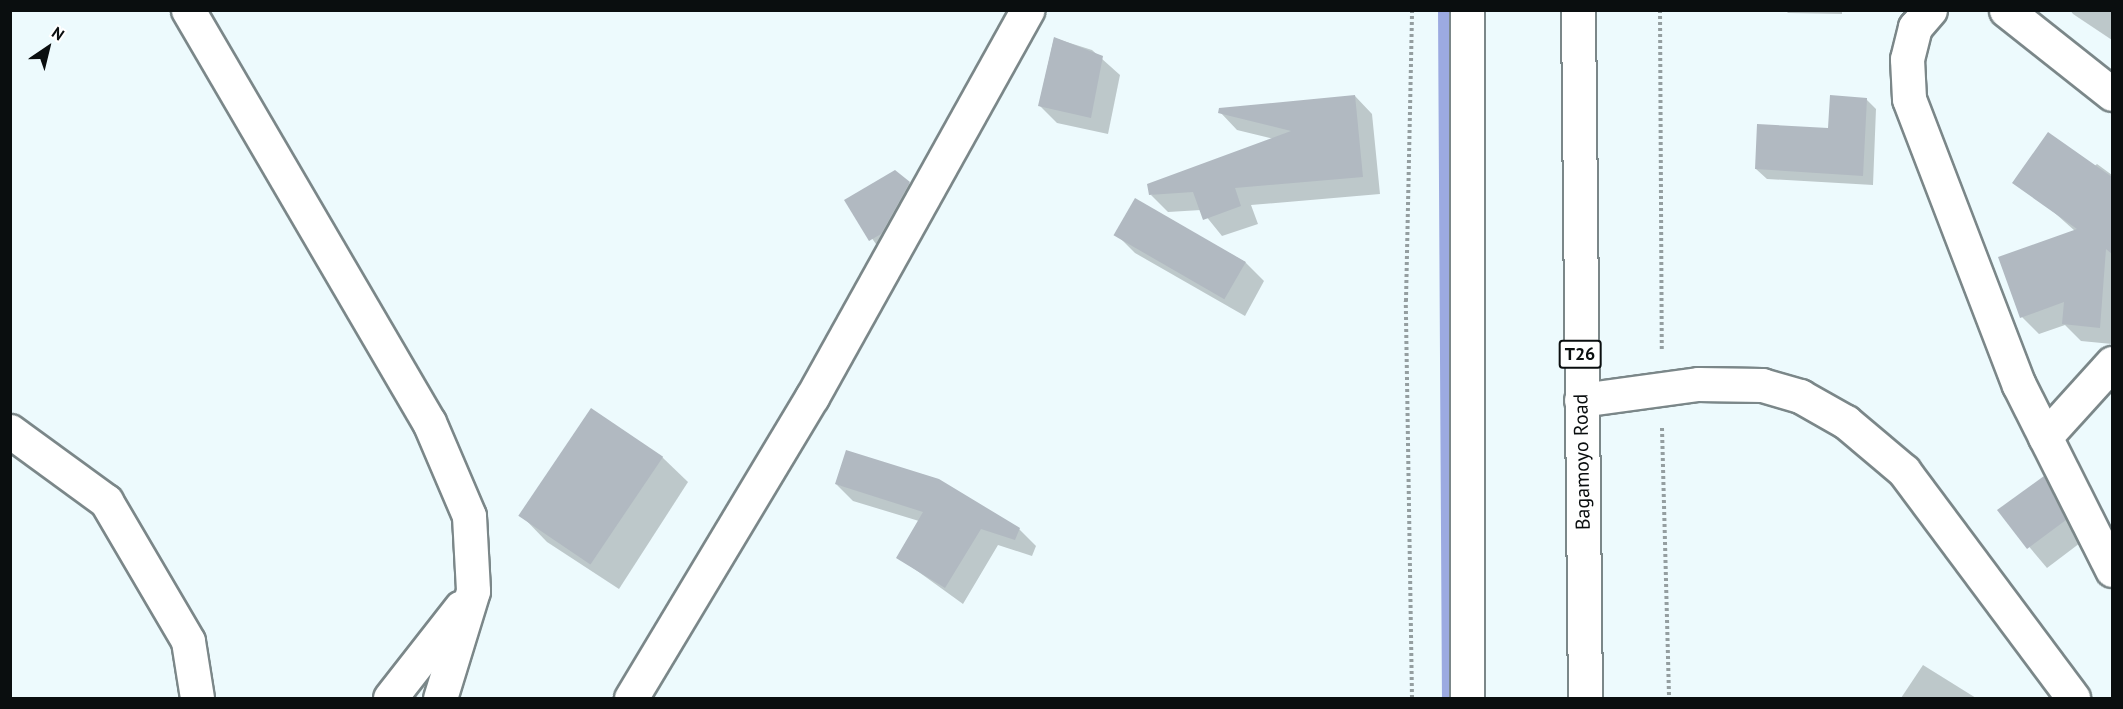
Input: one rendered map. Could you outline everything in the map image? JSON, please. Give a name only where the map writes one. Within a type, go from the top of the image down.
[{"type":"main road","points":[[188,10],[429,422],[469,516],[473,591],[440,699]]},
{"type":"main road","points":[[631,699],[812,397],[1027,10]]},
{"type":"main road","points":[[1467,10],[1467,699]]},
{"type":"main road","name":"Bagamoyo Road","points":[[1578,10],[1585,699]]},
{"type":"main road","points":[[1930,10],[1915,27],[1907,59],[1909,99],[2019,386],[2112,570]]},
{"type":"main road","points":[[2006,10],[2112,94]]},
{"type":"main road","points":[[2045,437],[2112,363]]},
{"type":"main road","points":[[1581,400],[1698,384],[1762,385],[1800,396],[1846,422],[1904,471],[2073,699]]},
{"type":"main road","points":[[10,431],[106,501],[188,641],[196,699]]},
{"type":"main road","points":[[390,699],[473,591]]},
{"type":"path","points":[[1412,10],[1406,301],[1412,699]]},
{"type":"building","points":[[1054,37],[1103,56],[1091,118],[1038,106]]},
{"type":"building","points":[[1355,95],[1363,177],[1235,188],[1241,206],[1203,220],[1193,192],[1149,195],[1147,184],[1291,131],[1218,113],[1219,108]]},
{"type":"building","points":[[1830,95],[1867,98],[1863,176],[1755,169],[1757,124],[1828,128]]},
{"type":"building","points":[[2048,132],[2112,177],[2112,254],[2106,249],[2100,328],[2062,324],[2064,302],[2020,318],[1998,257],[2077,229],[2012,183]]},
{"type":"building","points":[[895,170],[910,182],[881,234],[869,241],[844,200]]},
{"type":"building","points":[[1135,198],[1246,262],[1224,299],[1114,235]]},
{"type":"building","points":[[591,408],[663,457],[590,564],[518,516]]},
{"type":"building","points":[[846,450],[939,479],[1020,528],[1015,540],[981,529],[945,588],[896,558],[923,512],[835,484]]},
{"type":"building","points":[[2044,476],[2066,520],[2027,549],[1997,510]]},
{"type":"waterway","points":[[1445,10],[1449,698]]}]
